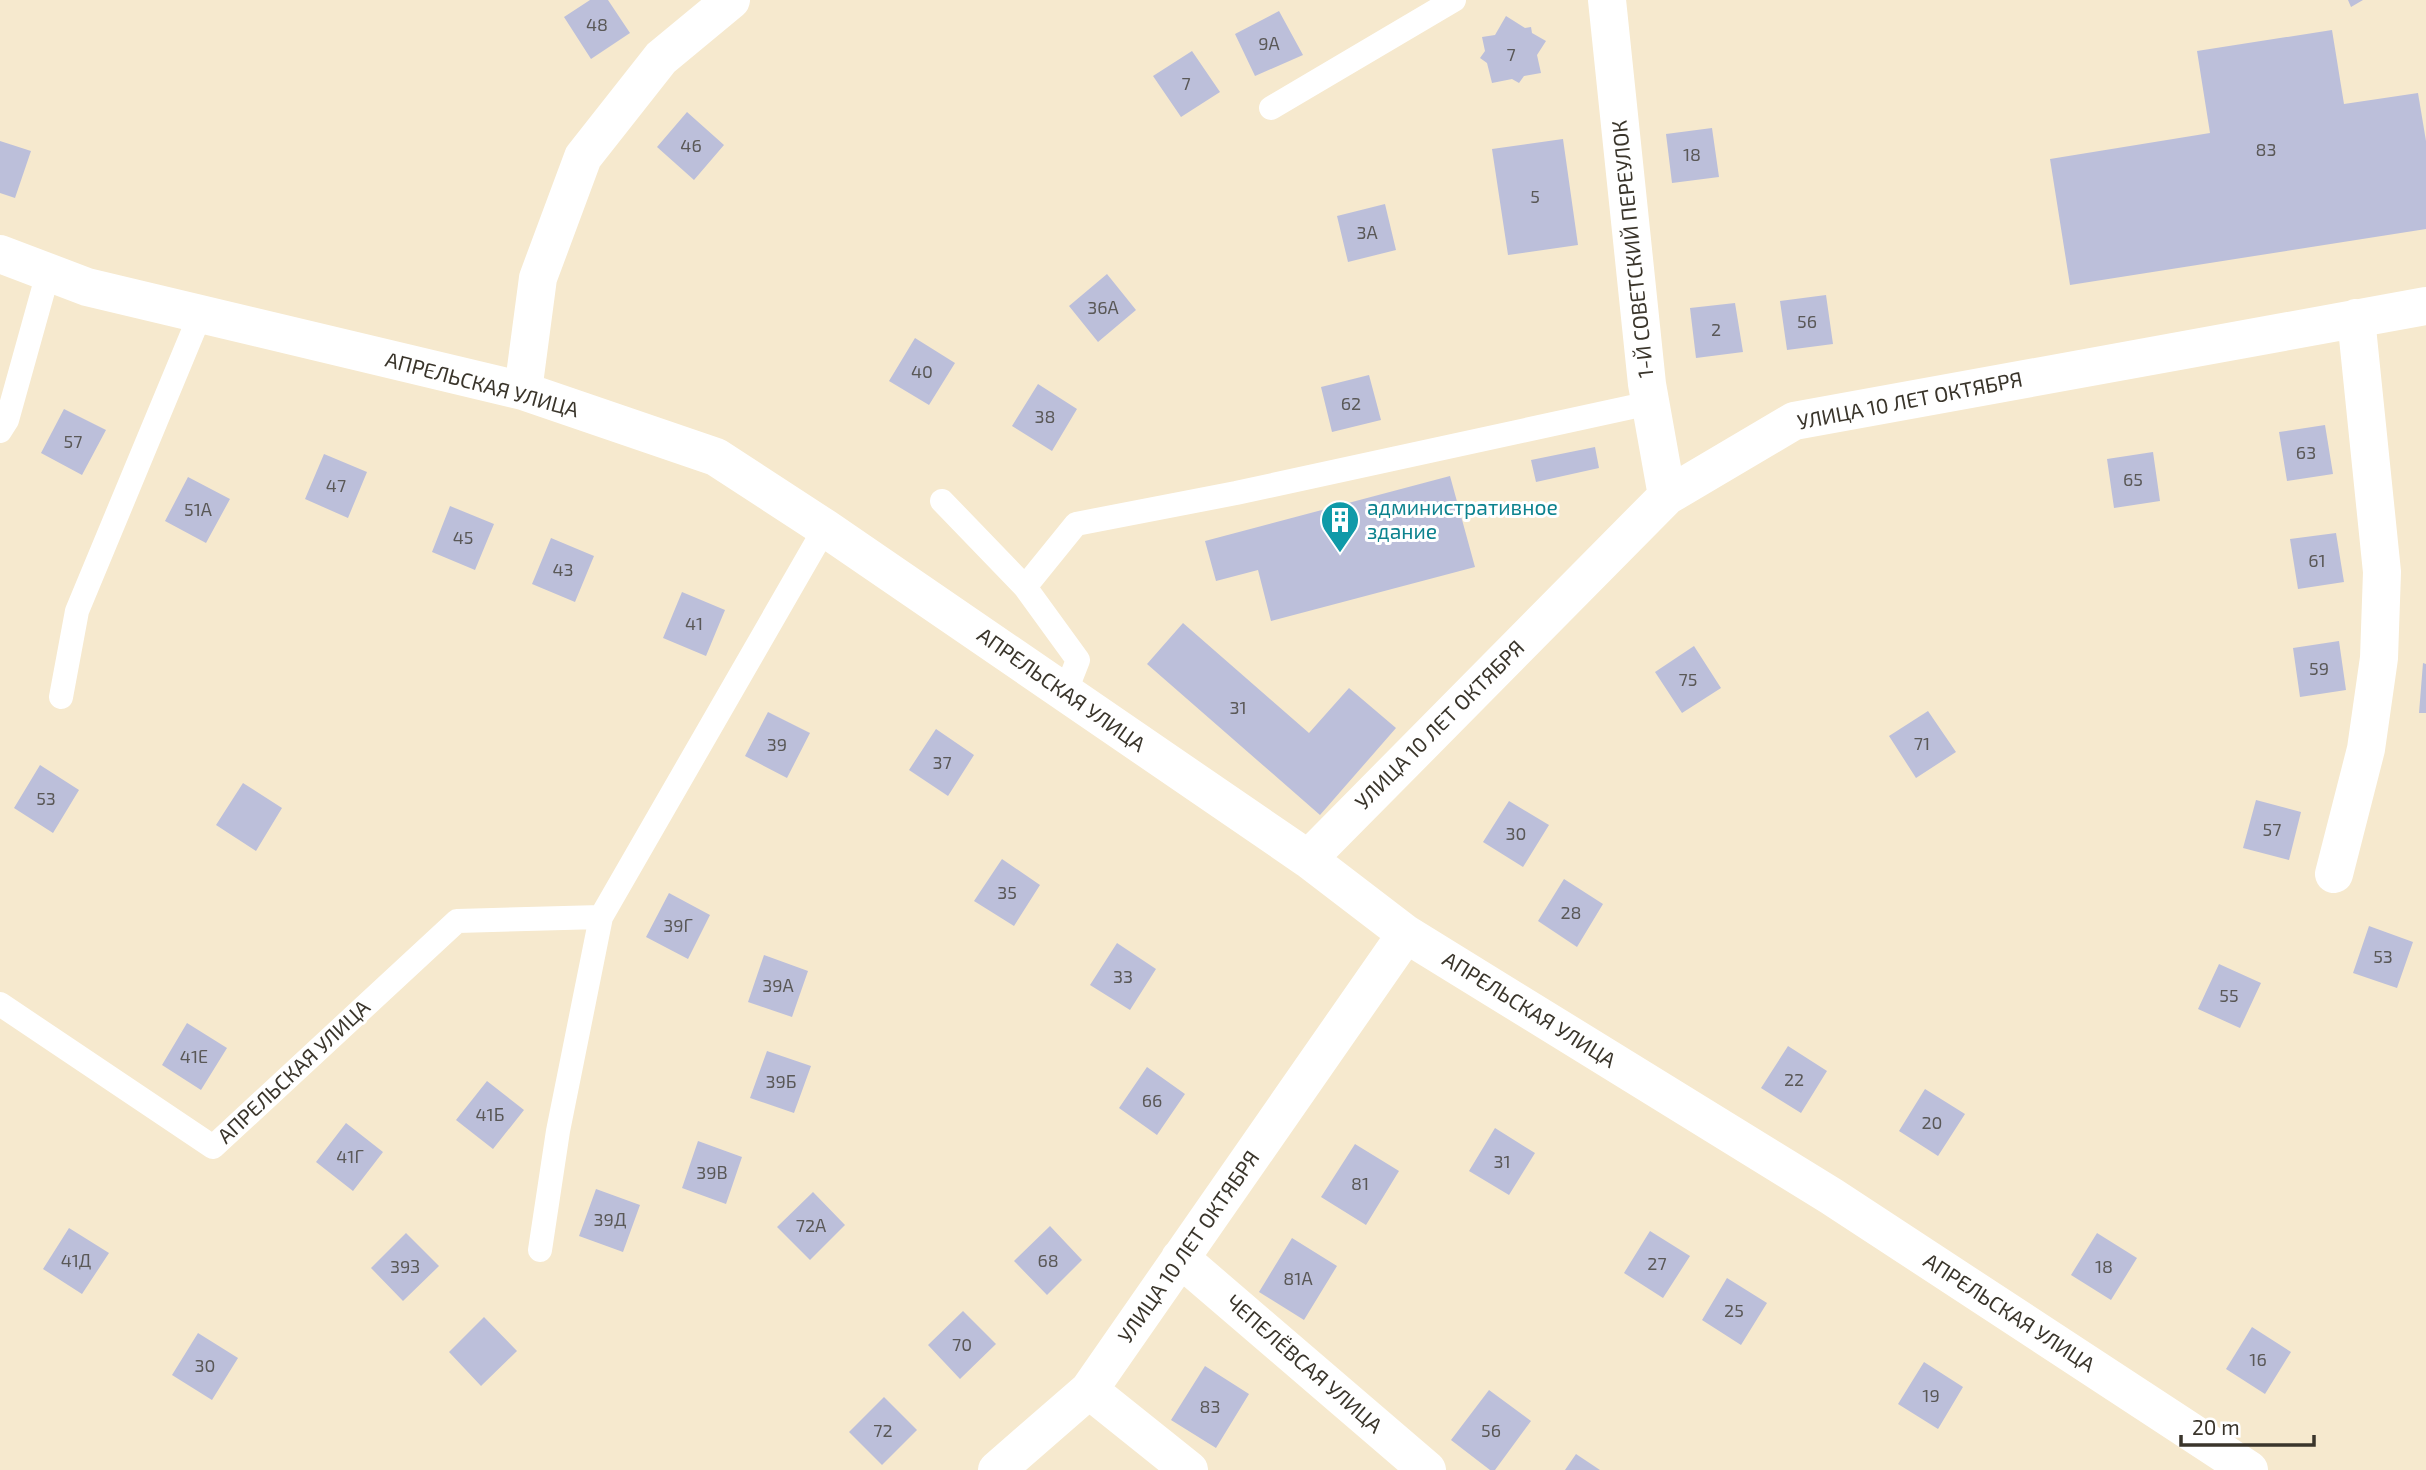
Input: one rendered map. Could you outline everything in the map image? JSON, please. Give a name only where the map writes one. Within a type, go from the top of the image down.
[{"type":"street","points":[[523,391],[538,278],[583,157],[661,58],[731,0]]},
{"type":"street","name":"1-Й СОВЕТСКИЙ ПЕРЕУЛОК","points":[[1607,0],[1650,403],[1667,496]]},
{"type":"street","name":"АПРЕЛЬСКАЯ УЛИЦА","points":[[0,254],[87,287],[523,391],[716,457],[825,528],[1308,859],[1406,934],[1831,1196],[2249,1470]]},
{"type":"street","name":"УЛИЦА 10 ЛЕТ ОКТЯБРЯ","points":[[1308,859],[1667,496],[1794,421],[2426,306]]},
{"type":"street","points":[[2334,874],[2366,749],[2379,658],[2382,572],[2356,318]]},
{"type":"street","name":"УЛИЦА 10 ЛЕТ ОКТЯБРЯ","points":[[997,1470],[1089,1390],[1406,934]]},
{"type":"street","name":"ЧЕПЕЛЁВСАЯ УЛИЦА","points":[[1180,1258],[1427,1470]]},
{"type":"street","points":[[1089,1390],[1189,1470]]},
{"type":"lane","points":[[1270,108],[1454,0]]},
{"type":"lane","points":[[0,431],[7,420],[48,273]]},
{"type":"lane","points":[[61,697],[76,611],[200,315]]},
{"type":"lane","points":[[1025,587],[1076,524],[1236,493],[1650,403]]},
{"type":"lane","points":[[942,501],[1025,587],[1078,660],[1065,693]]},
{"type":"lane","points":[[540,1250],[558,1131],[601,917],[825,528]]},
{"type":"lane","name":"АПРЕЛЬСКАЯ УЛИЦА","points":[[0,1004],[214,1147],[457,921],[601,917]]},
{"type":"building","points":[[590,0],[608,0],[630,33],[591,59],[564,17]]},
{"type":"building","points":[[2348,0],[2363,0],[2351,7]]},
{"type":"building","points":[[1279,11],[1303,55],[1255,76],[1235,34]]},
{"type":"building","points":[[1506,16],[1525,28],[1531,27],[1532,33],[1546,41],[1537,55],[1541,73],[1524,76],[1519,83],[1512,79],[1492,83],[1487,63],[1480,58],[1485,51],[1482,37],[1495,35]]},
{"type":"building","points":[[2332,30],[2344,104],[2418,93],[2426,141],[2426,229],[2070,285],[2050,159],[2210,133],[2197,51]]},
{"type":"building","points":[[1192,51],[1220,92],[1181,117],[1153,76]]},
{"type":"building","points":[[687,112],[724,145],[694,180],[657,147]]},
{"type":"building","points":[[1712,128],[1719,177],[1672,183],[1666,134]]},
{"type":"building","points":[[1563,139],[1578,245],[1508,255],[1492,149]]},
{"type":"building","points":[[0,141],[31,151],[15,198],[0,193]]},
{"type":"building","points":[[1385,204],[1396,250],[1348,262],[1337,216]]},
{"type":"building","points":[[1107,274],[1136,310],[1098,342],[1069,306]]},
{"type":"building","points":[[1826,295],[1833,344],[1787,350],[1780,301]]},
{"type":"building","points":[[1735,303],[1743,352],[1696,358],[1690,308]]},
{"type":"building","points":[[915,338],[955,363],[929,405],[889,381]]},
{"type":"building","points":[[1369,375],[1381,420],[1332,432],[1321,387]]},
{"type":"building","points":[[1038,384],[1077,409],[1052,451],[1012,426]]},
{"type":"building","points":[[64,409],[106,430],[82,475],[41,453]]},
{"type":"building","points":[[2325,425],[2333,474],[2287,481],[2279,432]]},
{"type":"building","name":"административное здание","points":[[1595,447],[1599,468],[1536,482],[1531,460]]},
{"type":"building","points":[[2153,452],[2160,501],[2114,508],[2107,459]]},
{"type":"building","points":[[324,454],[367,472],[348,518],[305,499]]},
{"type":"building","name":"административное здание","points":[[1450,476],[1475,567],[1271,621],[1258,570],[1216,581],[1205,541]]},
{"type":"building","points":[[188,477],[230,499],[206,543],[165,521]]},
{"type":"building","points":[[450,506],[494,524],[475,570],[432,552]]},
{"type":"building","points":[[2336,533],[2344,582],[2298,589],[2290,539]]},
{"type":"building","points":[[551,538],[594,556],[575,602],[532,584]]},
{"type":"building","points":[[682,592],[725,610],[706,656],[663,638]]},
{"type":"building","points":[[1183,623],[1309,733],[1349,688],[1396,728],[1320,815],[1147,664]]},
{"type":"building","points":[[2339,641],[2346,690],[2300,697],[2293,648]]},
{"type":"building","points":[[1694,646],[1721,688],[1682,713],[1655,672]]},
{"type":"building","points":[[2423,663],[2426,664],[2426,713],[2419,713]]},
{"type":"building","points":[[1928,711],[1956,752],[1916,778],[1889,736]]},
{"type":"building","points":[[768,712],[810,733],[787,778],[745,756]]},
{"type":"building","points":[[936,729],[974,755],[948,796],[909,770]]},
{"type":"building","points":[[40,765],[79,790],[53,833],[14,808]]},
{"type":"building","points":[[243,783],[282,808],[256,851],[216,825]]},
{"type":"building","points":[[2256,800],[2301,812],[2289,860],[2243,848]]},
{"type":"building","points":[[1509,801],[1549,825],[1523,867],[1483,842]]},
{"type":"building","points":[[1002,859],[1040,885],[1014,926],[974,901]]},
{"type":"building","points":[[1564,879],[1603,904],[1577,947],[1538,921]]},
{"type":"building","points":[[669,893],[710,915],[688,959],[646,937]]},
{"type":"building","points":[[2369,926],[2413,942],[2397,988],[2353,973]]},
{"type":"building","points":[[1117,943],[1156,969],[1130,1010],[1090,985]]},
{"type":"building","points":[[764,955],[808,971],[792,1017],[748,1002]]},
{"type":"building","points":[[2219,964],[2261,983],[2240,1028],[2198,1009]]},
{"type":"building","points":[[187,1023],[227,1048],[201,1090],[162,1065]]},
{"type":"building","points":[[1788,1046],[1827,1071],[1801,1113],[1761,1088]]},
{"type":"building","points":[[767,1051],[811,1066],[794,1113],[750,1098]]},
{"type":"building","points":[[1147,1067],[1185,1094],[1157,1135],[1119,1108]]},
{"type":"building","points":[[487,1081],[524,1110],[493,1149],[456,1120]]},
{"type":"building","points":[[1925,1089],[1965,1114],[1938,1156],[1899,1131]]},
{"type":"building","points":[[346,1123],[383,1152],[353,1191],[316,1162]]},
{"type":"building","points":[[1495,1128],[1535,1153],[1509,1195],[1469,1171]]},
{"type":"building","points":[[698,1141],[742,1157],[726,1204],[682,1188]]},
{"type":"building","points":[[1355,1144],[1399,1171],[1366,1225],[1321,1197]]},
{"type":"building","points":[[596,1189],[640,1205],[623,1252],[579,1236]]},
{"type":"building","points":[[813,1192],[845,1225],[810,1260],[777,1227]]},
{"type":"building","points":[[1050,1226],[1082,1260],[1047,1295],[1014,1261]]},
{"type":"building","points":[[69,1228],[109,1253],[82,1294],[43,1269]]},
{"type":"building","points":[[1650,1231],[1690,1256],[1663,1298],[1624,1273]]},
{"type":"building","points":[[406,1233],[439,1266],[403,1301],[371,1268]]},
{"type":"building","points":[[2097,1233],[2137,1258],[2111,1300],[2071,1275]]},
{"type":"building","points":[[1292,1238],[1337,1266],[1304,1320],[1259,1292]]},
{"type":"building","points":[[1727,1278],[1767,1303],[1741,1345],[1702,1320]]},
{"type":"building","points":[[963,1311],[996,1344],[960,1379],[928,1345]]},
{"type":"building","points":[[484,1317],[517,1351],[481,1386],[449,1352]]},
{"type":"building","points":[[2252,1327],[2291,1352],[2265,1394],[2226,1369]]},
{"type":"building","points":[[198,1333],[238,1358],[212,1400],[172,1375]]},
{"type":"building","points":[[1924,1362],[1963,1387],[1938,1429],[1898,1404]]},
{"type":"building","points":[[1205,1366],[1249,1394],[1216,1448],[1171,1420]]},
{"type":"building","points":[[1489,1390],[1531,1421],[1495,1470],[1490,1470],[1451,1440]]},
{"type":"building","points":[[884,1397],[917,1430],[882,1465],[849,1432]]},
{"type":"building","points":[[1576,1454],[1600,1470],[1565,1470]]},
{"type":"place","name":"административное здание","points":[[1340,554]]}]
